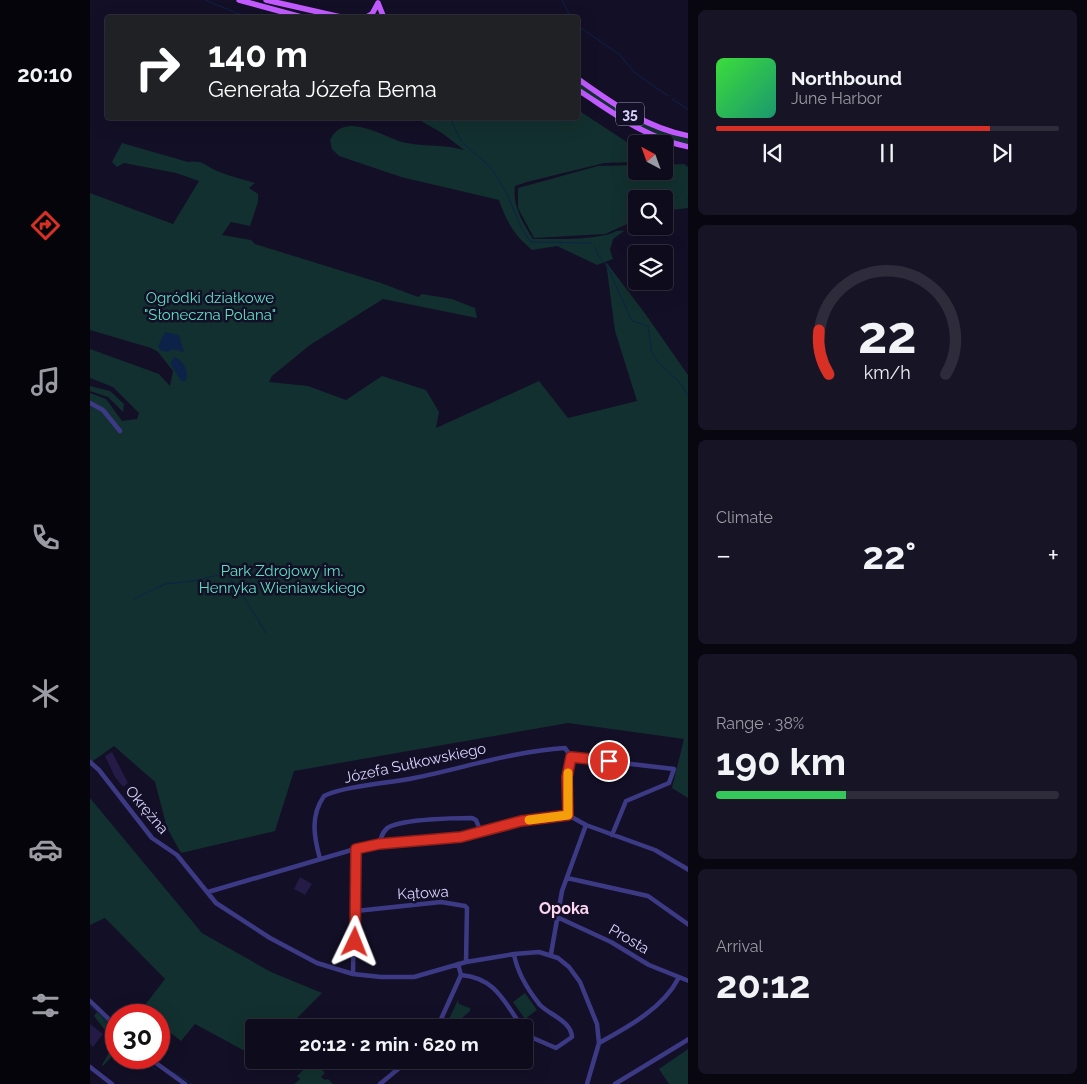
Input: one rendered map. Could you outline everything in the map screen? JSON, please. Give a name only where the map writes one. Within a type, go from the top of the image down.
[{"type":"main road","points":[[239,0],[294,15]]},
{"type":"main road","points":[[266,0],[332,15]]},
{"type":"main road","points":[[370,15],[378,2]]},
{"type":"main road","points":[[378,2],[383,15]]},
{"type":"main road","name":"35","points":[[580,80],[644,121],[662,129],[688,136]]},
{"type":"main road","name":"35","points":[[580,91],[643,132],[667,142],[688,147]]},
{"type":"street","points":[[90,403],[103,410],[120,431]]},
{"type":"street","name":"Józefa Sułkowskiego","points":[[320,859],[313,832],[315,817],[321,800],[328,794],[414,778],[533,751],[565,748],[571,757],[665,766],[674,769],[669,783],[626,801],[612,835]]},
{"type":"street","points":[[568,815],[567,777],[571,757]]},
{"type":"street","name":"Okrężna","points":[[90,762],[99,770],[155,841],[177,855],[216,903],[227,912],[268,937],[318,963],[353,974],[381,977],[414,977],[466,962],[514,954],[539,952],[551,954]]},
{"type":"street","points":[[208,892],[320,859],[379,844],[461,837],[521,821],[568,815],[586,825],[655,850],[688,870]]},
{"type":"street","points":[[379,844],[382,835],[391,826],[430,820],[472,818],[476,820],[481,832]]},
{"type":"street","points":[[586,825],[562,891],[551,954],[568,967],[580,982],[597,1024],[599,1043],[587,1084]]},
{"type":"street","points":[[353,974],[356,849]]},
{"type":"street","points":[[567,878],[648,896],[688,925]]},
{"type":"street","name":"Kątowa","points":[[356,911],[441,902],[465,906],[467,908],[466,962]]},
{"type":"street","name":"Prosta","points":[[557,917],[612,942],[649,965],[678,979],[688,981]]},
{"type":"street","points":[[514,954],[518,972],[536,1000],[550,1014],[562,1020],[571,1031],[572,1037],[556,1048],[533,1038]]},
{"type":"street","points":[[441,1019],[460,975],[458,964]]},
{"type":"street","points":[[460,975],[493,986],[508,1003],[518,1019]]},
{"type":"street","points":[[599,1043],[658,1005],[671,993],[678,979]]},
{"type":"street","points":[[90,1001],[105,1015]]},
{"type":"street","points":[[615,1084],[688,1039]]},
{"type":"street","points":[[90,1067],[112,1084]]},
{"type":"street","points":[[162,1069],[185,1084]]},
{"type":"street","points":[[380,1084],[398,1069]]},
{"type":"green space","points":[[580,84],[644,123],[688,139],[688,144],[673,140],[673,135],[660,135],[630,121],[580,88]]},
{"type":"green space","points":[[580,111],[628,143],[628,162],[604,163],[515,186],[517,207],[533,239],[587,238],[624,231],[613,239],[610,250],[613,259],[597,265],[557,246],[532,250],[511,227],[499,200],[401,177],[339,156],[332,149],[330,140],[337,131],[346,127],[356,126],[367,128],[407,143],[464,150],[442,133],[419,120],[580,120]]},
{"type":"green space","name":"Park Zdrojowy im. Henryka Wieniawskiego","points":[[122,143],[188,162],[201,163],[222,173],[255,183],[249,188],[258,194],[258,202],[250,226],[231,222],[222,235],[251,240],[255,244],[381,283],[418,297],[422,294],[452,299],[475,308],[477,318],[383,299],[310,345],[272,376],[269,382],[308,386],[346,400],[382,376],[426,390],[439,412],[436,428],[539,381],[568,418],[637,401],[615,331],[606,262],[688,375],[688,798],[672,788],[684,739],[568,723],[294,771],[275,831],[181,853],[167,828],[155,782],[114,746],[90,763],[90,393],[106,399],[122,421],[137,419],[139,413],[113,387],[90,378],[90,349],[159,374],[170,386],[173,371],[158,352],[151,348],[90,330],[90,193],[173,224],[199,181],[176,173],[124,163],[117,167],[112,162]]},
{"type":"green space","points":[[684,164],[688,167],[688,208],[673,210],[673,190],[628,190],[628,224],[605,234],[534,238],[518,208],[518,188],[598,166],[628,165],[628,180],[673,180],[673,165]]},
{"type":"green space","points":[[90,386],[110,391],[124,404],[123,412],[108,397],[90,391]]},
{"type":"green space","points":[[90,798],[202,933],[271,972],[322,993],[296,1019],[245,1019],[245,1051],[195,1024],[181,1041],[170,1032],[170,1004],[146,1004],[165,979],[105,918],[90,925]]},
{"type":"green space","points":[[525,993],[537,1010],[525,1019],[513,1002]]},
{"type":"green space","points":[[458,1000],[459,1004],[470,1008],[470,1011],[461,1019],[449,1019]]},
{"type":"green space","points":[[97,1012],[105,1019],[105,1030],[94,1016]]},
{"type":"green space","points":[[688,1049],[688,1084],[669,1084],[659,1069]]},
{"type":"green space","points":[[304,1069],[321,1069],[325,1073],[321,1077],[325,1080],[328,1079],[333,1084],[294,1084],[300,1079],[297,1076]]},
{"type":"water","points":[[165,332],[179,335],[184,352],[173,349],[167,352],[160,350],[158,346]]},
{"type":"water","points":[[175,357],[185,367],[186,381],[181,381],[170,363]]},
{"type":"building","points":[[112,752],[128,783],[123,787],[115,777],[105,756]]},
{"type":"building","points":[[300,877],[312,884],[305,895],[294,889]]},
{"type":"building","points":[[90,1024],[103,1034],[93,1047],[90,1044]]},
{"type":"waterway","points":[[205,0],[242,15]]},
{"type":"waterway","points":[[562,0],[570,15]]},
{"type":"waterway","points":[[580,27],[619,54],[634,72],[668,96]]},
{"type":"waterway","points":[[672,99],[688,109]]},
{"type":"waterway","points":[[451,120],[461,141]]},
{"type":"waterway","points":[[464,144],[492,169],[507,194],[522,229],[531,242],[591,243]]},
{"type":"waterway","points":[[594,246],[608,268],[632,321],[648,326],[652,353],[659,363],[680,383],[688,395]]},
{"type":"waterway","points":[[134,599],[165,584],[193,581],[223,574],[237,586],[266,633]]},
{"type":"waterway","points":[[90,1006],[98,1012]]},
{"type":"waterway","points":[[101,1015],[105,1021]]},
{"type":"waterway","points":[[173,1072],[192,1084]]},
{"type":"slow traffic","points":[[529,820],[568,815],[568,773]]},
{"type":"district","name":"Opoka","points":[[564,908]]},
{"type":"route","points":[[355,942],[356,849],[379,844],[461,837],[521,821],[568,815],[567,777],[571,757],[609,761]]},
{"type":"park label","name":"Ogródki działkowe \"Słoneczna Polana\"","points":[[210,306]]}]
